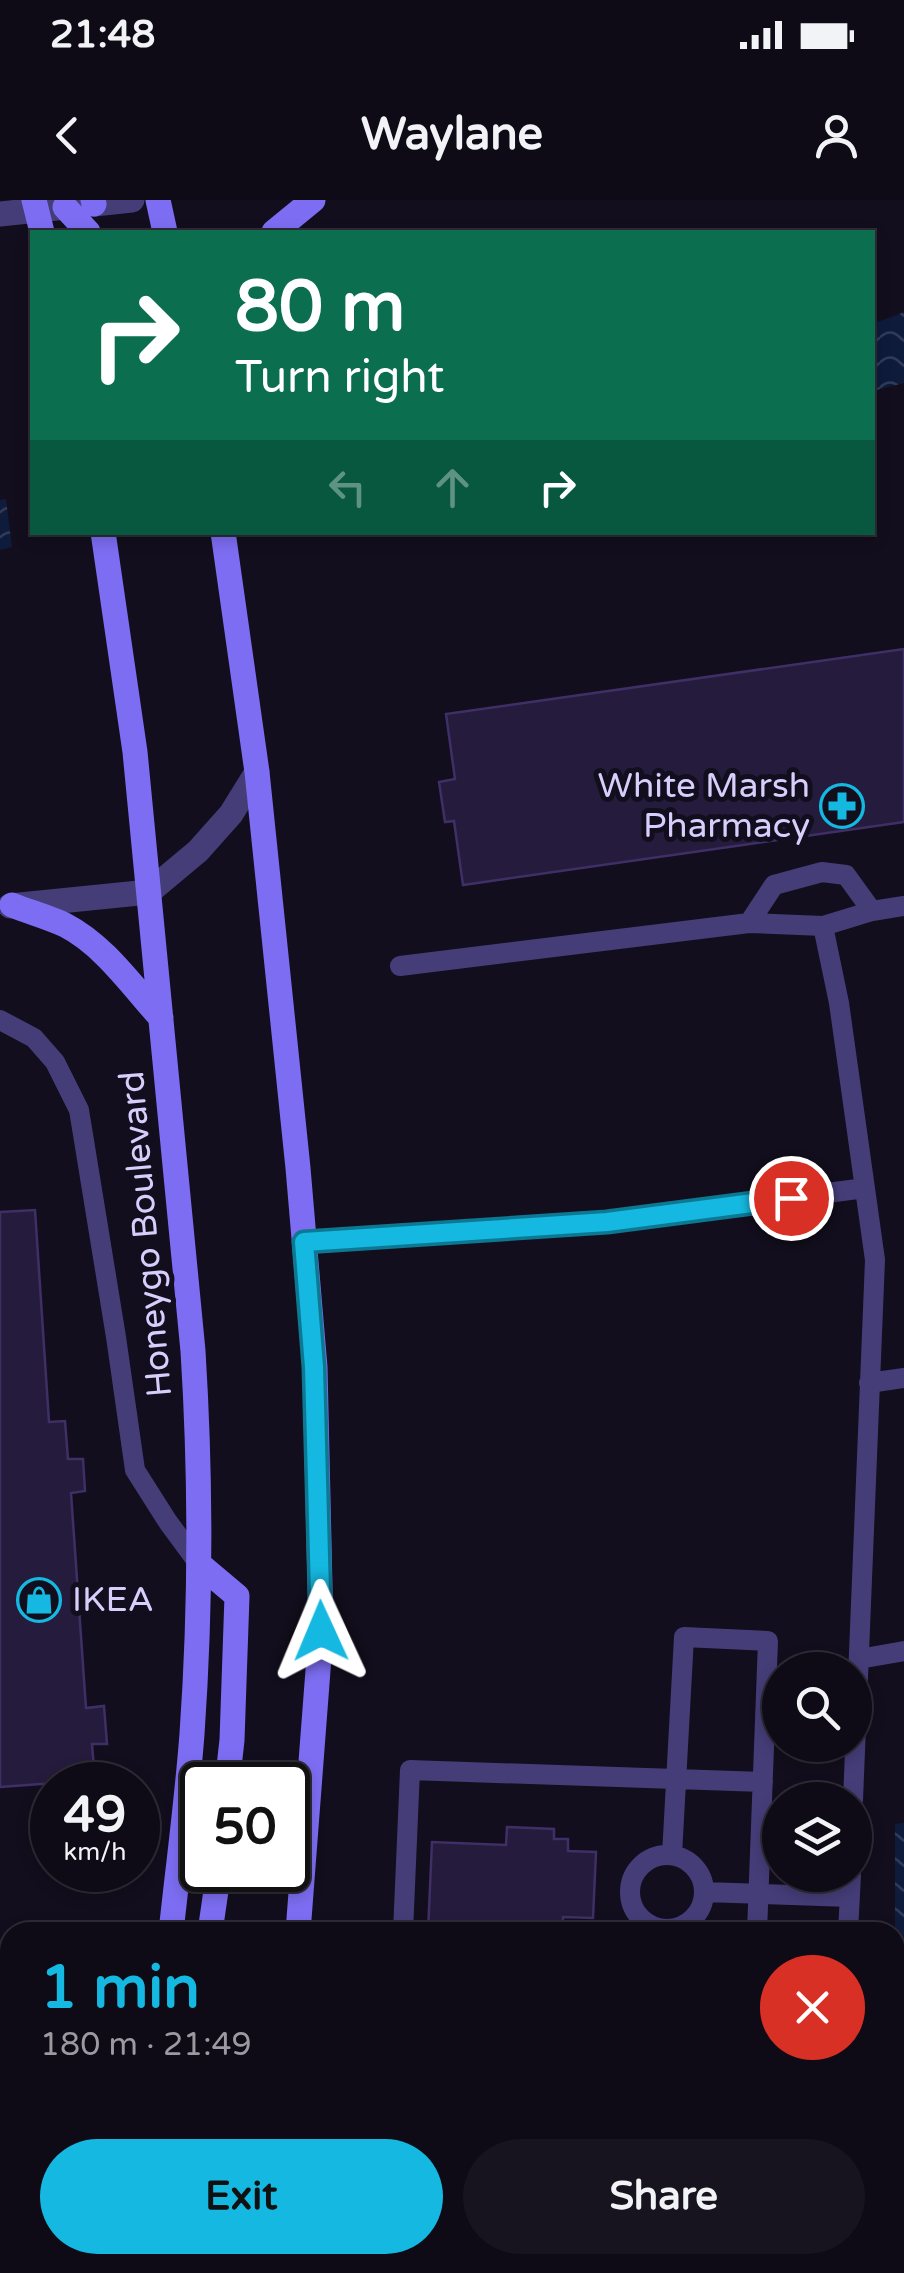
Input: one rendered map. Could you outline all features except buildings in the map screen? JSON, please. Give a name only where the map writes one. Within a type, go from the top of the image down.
[{"type":"main road","points":[[158,200],[165,230]]},
{"type":"main road","points":[[276,230],[313,200]]},
{"type":"main road","points":[[65,207],[86,230]]},
{"type":"main road","name":"Honeygo Boulevard","points":[[103,535],[132,734],[162,1018],[193,1350],[200,1488],[192,1738],[172,1922]]},
{"type":"main road","points":[[212,535],[231,589]]},
{"type":"main road","points":[[222,535],[257,772],[314,1367],[321,1631],[299,1922]]},
{"type":"main road","points":[[241,535],[248,696]]},
{"type":"main road","points":[[6,906],[66,926],[119,969],[162,1018]]},
{"type":"main road","points":[[200,1564],[237,1596],[230,1762]]},
{"type":"main road","points":[[211,1922],[216,1892]]},
{"type":"street","points":[[0,214],[37,214],[94,202],[132,200]]},
{"type":"street","points":[[6,906],[149,892],[198,850],[231,814],[257,772]]},
{"type":"lane","points":[[749,923],[774,885],[822,872],[846,875],[872,911]]},
{"type":"lane","points":[[400,966],[749,923],[823,926],[904,906]]},
{"type":"lane","points":[[823,926],[839,1003],[875,1260],[859,1652]]},
{"type":"lane","points":[[0,1020],[34,1038],[56,1062],[79,1110],[135,1470],[200,1564]]},
{"type":"lane","points":[[304,1242],[607,1222],[865,1188]]},
{"type":"lane","points":[[869,1383],[904,1378]]},
{"type":"lane","points":[[403,1922],[410,1770],[676,1779],[763,1782],[768,1641],[684,1636],[676,1779],[672,1855]]},
{"type":"lane","points":[[872,1656],[904,1652]]},
{"type":"lane","points":[[757,1922],[762,1804]]},
{"type":"lane","points":[[646,1922],[637,1913],[630,1890],[639,1868],[648,1860],[672,1855],[691,1863],[702,1881],[704,1892],[697,1913],[685,1922]]},
{"type":"lane","points":[[704,1892],[850,1897]]},
{"type":"lane","points":[[849,1922],[850,1892]]},
{"type":"water","points":[[904,312],[904,383],[875,390],[875,323]]},
{"type":"water","points":[[6,499],[12,547],[0,550],[0,500]]},
{"type":"water","points":[[904,1823],[904,1922],[895,1922],[895,1824]]},
{"type":"place","name":"White Marsh Pharmacy","points":[[842,806]]},
{"type":"place","name":"IKEA","points":[[39,1600]]},
{"type":"route","points":[[321,1631],[314,1367],[304,1242],[607,1222],[791,1198]]}]
